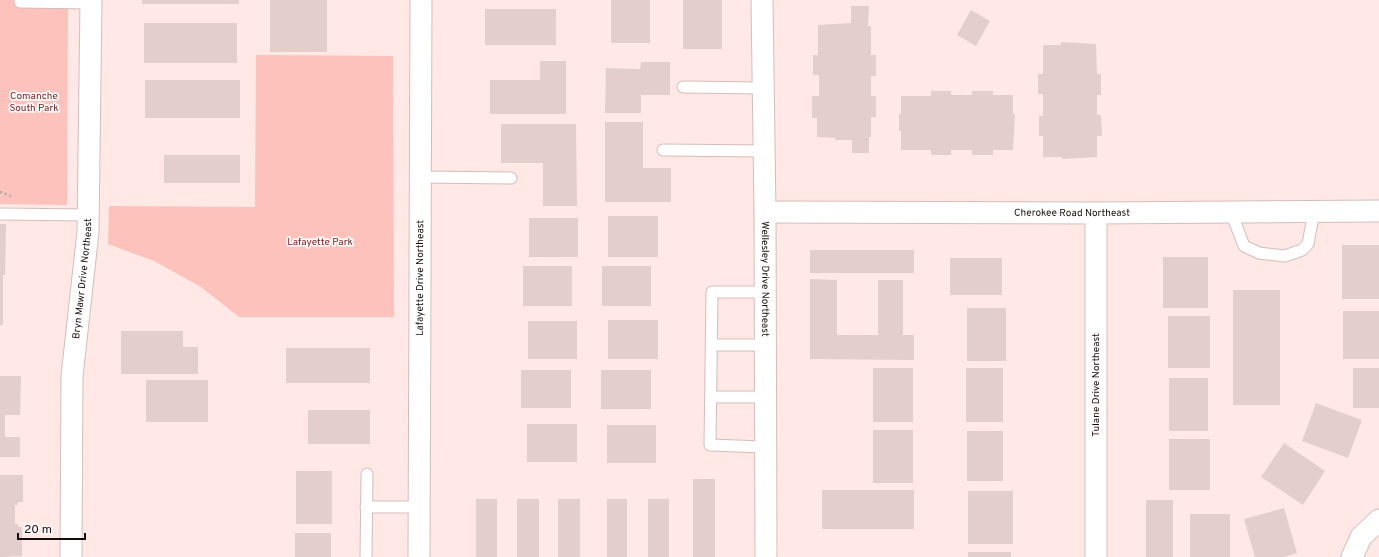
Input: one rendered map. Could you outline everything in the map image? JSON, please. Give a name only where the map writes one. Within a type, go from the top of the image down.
[{"type":"street","name":"Lafayette Drive Northeast","points":[[419,557],[421,0]]},
{"type":"street","name":"Wellesley Drive Northeast","points":[[762,0],[765,212],[764,345],[766,557]]},
{"type":"street","name":"Bryn Mawr Drive Northeast","points":[[71,557],[72,376],[88,232],[91,2]]},
{"type":"street","name":"Cherokee Road Northeast","points":[[765,212],[1096,213],[1379,211]]},
{"type":"street","name":"Tulane Drive Northeast","points":[[1096,213],[1096,557]]},
{"type":"street","points":[[1352,557],[1361,538],[1379,520]]},
{"type":"lane","points":[[20,2],[91,2]]},
{"type":"lane","points":[[683,87],[763,88]]},
{"type":"lane","points":[[664,150],[764,151]]},
{"type":"lane","points":[[421,177],[511,178]]},
{"type":"lane","points":[[1232,212],[1244,246],[1259,253],[1285,256],[1302,250],[1308,244],[1314,211]]},
{"type":"lane","points":[[0,214],[88,215]]},
{"type":"lane","points":[[764,292],[712,292],[710,445],[765,447]]},
{"type":"lane","points":[[712,345],[764,345]]},
{"type":"lane","points":[[711,397],[765,397]]},
{"type":"lane","points":[[366,474],[366,557]]},
{"type":"lane","points":[[366,507],[419,507]]},
{"type":"green space","name":"Comanche South Park","points":[[0,0],[68,0],[67,205],[0,204]]},
{"type":"green space","name":"Lafayette Park","points":[[256,55],[393,56],[394,317],[239,317],[201,287],[154,261],[108,244],[109,206],[255,207]]},
{"type":"building","points":[[142,0],[239,0],[239,4],[142,4]]},
{"type":"building","points":[[270,0],[327,0],[327,52],[270,52]]},
{"type":"building","points":[[611,0],[650,0],[650,43],[611,43]]},
{"type":"building","points":[[683,0],[722,0],[722,49],[683,49]]},
{"type":"building","points":[[851,6],[869,6],[868,26],[871,26],[871,55],[876,55],[876,76],[871,76],[871,96],[876,96],[876,117],[871,117],[869,153],[852,153],[852,140],[835,140],[835,138],[817,137],[817,118],[812,118],[812,96],[819,96],[819,75],[813,75],[813,55],[818,55],[818,25],[851,23]]},
{"type":"building","points":[[485,9],[556,9],[556,45],[485,45]]},
{"type":"building","points":[[971,10],[990,21],[976,46],[957,35]]},
{"type":"building","points":[[144,23],[237,23],[237,63],[144,63]]},
{"type":"building","points":[[1061,42],[1096,44],[1097,74],[1101,74],[1101,95],[1097,95],[1097,115],[1101,115],[1102,136],[1097,136],[1097,157],[1062,159],[1062,157],[1043,157],[1043,136],[1039,136],[1039,116],[1043,116],[1043,94],[1038,94],[1038,74],[1043,74],[1043,45],[1061,45]]},
{"type":"building","points":[[540,61],[566,61],[566,114],[490,114],[490,80],[540,80]]},
{"type":"building","points":[[641,62],[670,62],[670,95],[641,95],[641,113],[605,113],[606,68],[640,69]]},
{"type":"building","points":[[145,80],[240,80],[240,118],[145,118]]},
{"type":"building","points":[[931,91],[951,91],[951,95],[972,95],[972,91],[993,91],[993,95],[1013,95],[1013,114],[1015,114],[1013,150],[993,150],[993,155],[972,155],[972,150],[951,150],[951,155],[931,155],[931,150],[901,150],[899,114],[901,114],[901,96],[931,96]]},
{"type":"building","points":[[605,122],[643,122],[643,168],[671,168],[671,202],[605,202]]},
{"type":"building","points":[[501,124],[576,124],[577,206],[543,206],[543,163],[501,163]]},
{"type":"building","points":[[164,155],[240,155],[240,183],[164,183]]},
{"type":"building","points":[[608,216],[658,216],[658,257],[608,257]]},
{"type":"building","points":[[529,218],[578,218],[578,257],[529,257]]},
{"type":"building","points":[[0,224],[6,224],[5,275],[3,275],[3,325],[0,325]]},
{"type":"building","points":[[1342,245],[1379,245],[1379,299],[1342,299]]},
{"type":"building","points":[[810,250],[914,250],[914,273],[810,273]]},
{"type":"building","points":[[1163,257],[1208,257],[1208,308],[1163,308]]},
{"type":"building","points":[[950,258],[1002,258],[1002,295],[950,295]]},
{"type":"building","points":[[523,266],[572,266],[572,306],[523,306]]},
{"type":"building","points":[[602,266],[651,266],[651,306],[602,306]]},
{"type":"building","points":[[810,279],[837,280],[837,335],[878,335],[878,280],[903,280],[903,335],[914,335],[914,360],[810,359]]},
{"type":"building","points":[[1233,290],[1280,290],[1280,405],[1233,405]]},
{"type":"building","points":[[967,308],[1006,308],[1006,361],[967,361]]},
{"type":"building","points":[[1343,311],[1379,311],[1379,359],[1343,359]]},
{"type":"building","points":[[1168,316],[1210,316],[1210,368],[1168,368]]},
{"type":"building","points":[[608,320],[658,320],[658,359],[608,359]]},
{"type":"building","points":[[528,321],[577,321],[577,359],[528,359]]},
{"type":"building","points":[[121,331],[183,331],[183,347],[198,347],[198,374],[121,374]]},
{"type":"building","points":[[286,348],[370,348],[370,383],[286,383]]},
{"type":"building","points":[[873,368],[913,368],[913,422],[873,422]]},
{"type":"building","points":[[966,368],[1003,368],[1003,422],[966,422]]},
{"type":"building","points":[[1353,368],[1379,368],[1379,408],[1353,408]]},
{"type":"building","points":[[521,370],[571,370],[571,408],[521,408]]},
{"type":"building","points":[[601,370],[651,370],[651,409],[601,409]]},
{"type":"building","points":[[0,376],[21,376],[20,415],[5,415],[5,437],[20,437],[20,457],[0,457]]},
{"type":"building","points":[[1169,378],[1208,378],[1208,431],[1169,431]]},
{"type":"building","points":[[146,380],[208,380],[208,422],[146,422]]},
{"type":"building","points":[[1316,403],[1362,420],[1348,458],[1302,441]]},
{"type":"building","points":[[308,410],[370,410],[370,444],[308,444]]},
{"type":"building","points":[[527,424],[577,424],[577,462],[527,462]]},
{"type":"building","points":[[607,425],[656,425],[656,463],[607,463]]},
{"type":"building","points":[[873,430],[913,430],[913,483],[873,483]]},
{"type":"building","points":[[967,431],[1003,431],[1003,481],[967,481]]},
{"type":"building","points":[[1169,439],[1210,439],[1210,490],[1169,490]]},
{"type":"building","points":[[1284,443],[1325,471],[1303,505],[1261,477]]},
{"type":"building","points":[[296,471],[332,471],[332,524],[296,524]]},
{"type":"building","points":[[0,475],[23,475],[23,502],[18,502],[18,505],[15,505],[15,524],[18,524],[18,527],[22,527],[22,556],[0,557]]},
{"type":"building","points":[[693,479],[715,479],[715,557],[693,557]]},
{"type":"building","points":[[822,490],[914,490],[914,529],[822,529]]},
{"type":"building","points":[[968,491],[1013,491],[1013,544],[968,544]]},
{"type":"building","points":[[476,499],[497,499],[497,557],[476,557]]},
{"type":"building","points":[[517,499],[539,499],[539,557],[517,557]]},
{"type":"building","points":[[558,499],[580,499],[580,557],[558,557]]},
{"type":"building","points":[[607,499],[627,499],[627,557],[607,557]]},
{"type":"building","points":[[648,499],[669,499],[669,557],[648,557]]},
{"type":"building","points":[[1146,500],[1173,500],[1173,557],[1146,557]]},
{"type":"building","points":[[1284,508],[1297,553],[1284,557],[1255,557],[1244,519]]},
{"type":"building","points":[[1190,514],[1230,514],[1230,557],[1190,557]]},
{"type":"building","points":[[295,533],[331,533],[331,557],[295,557]]},
{"type":"building","points":[[968,552],[1011,552],[1011,557],[968,557]]}]
